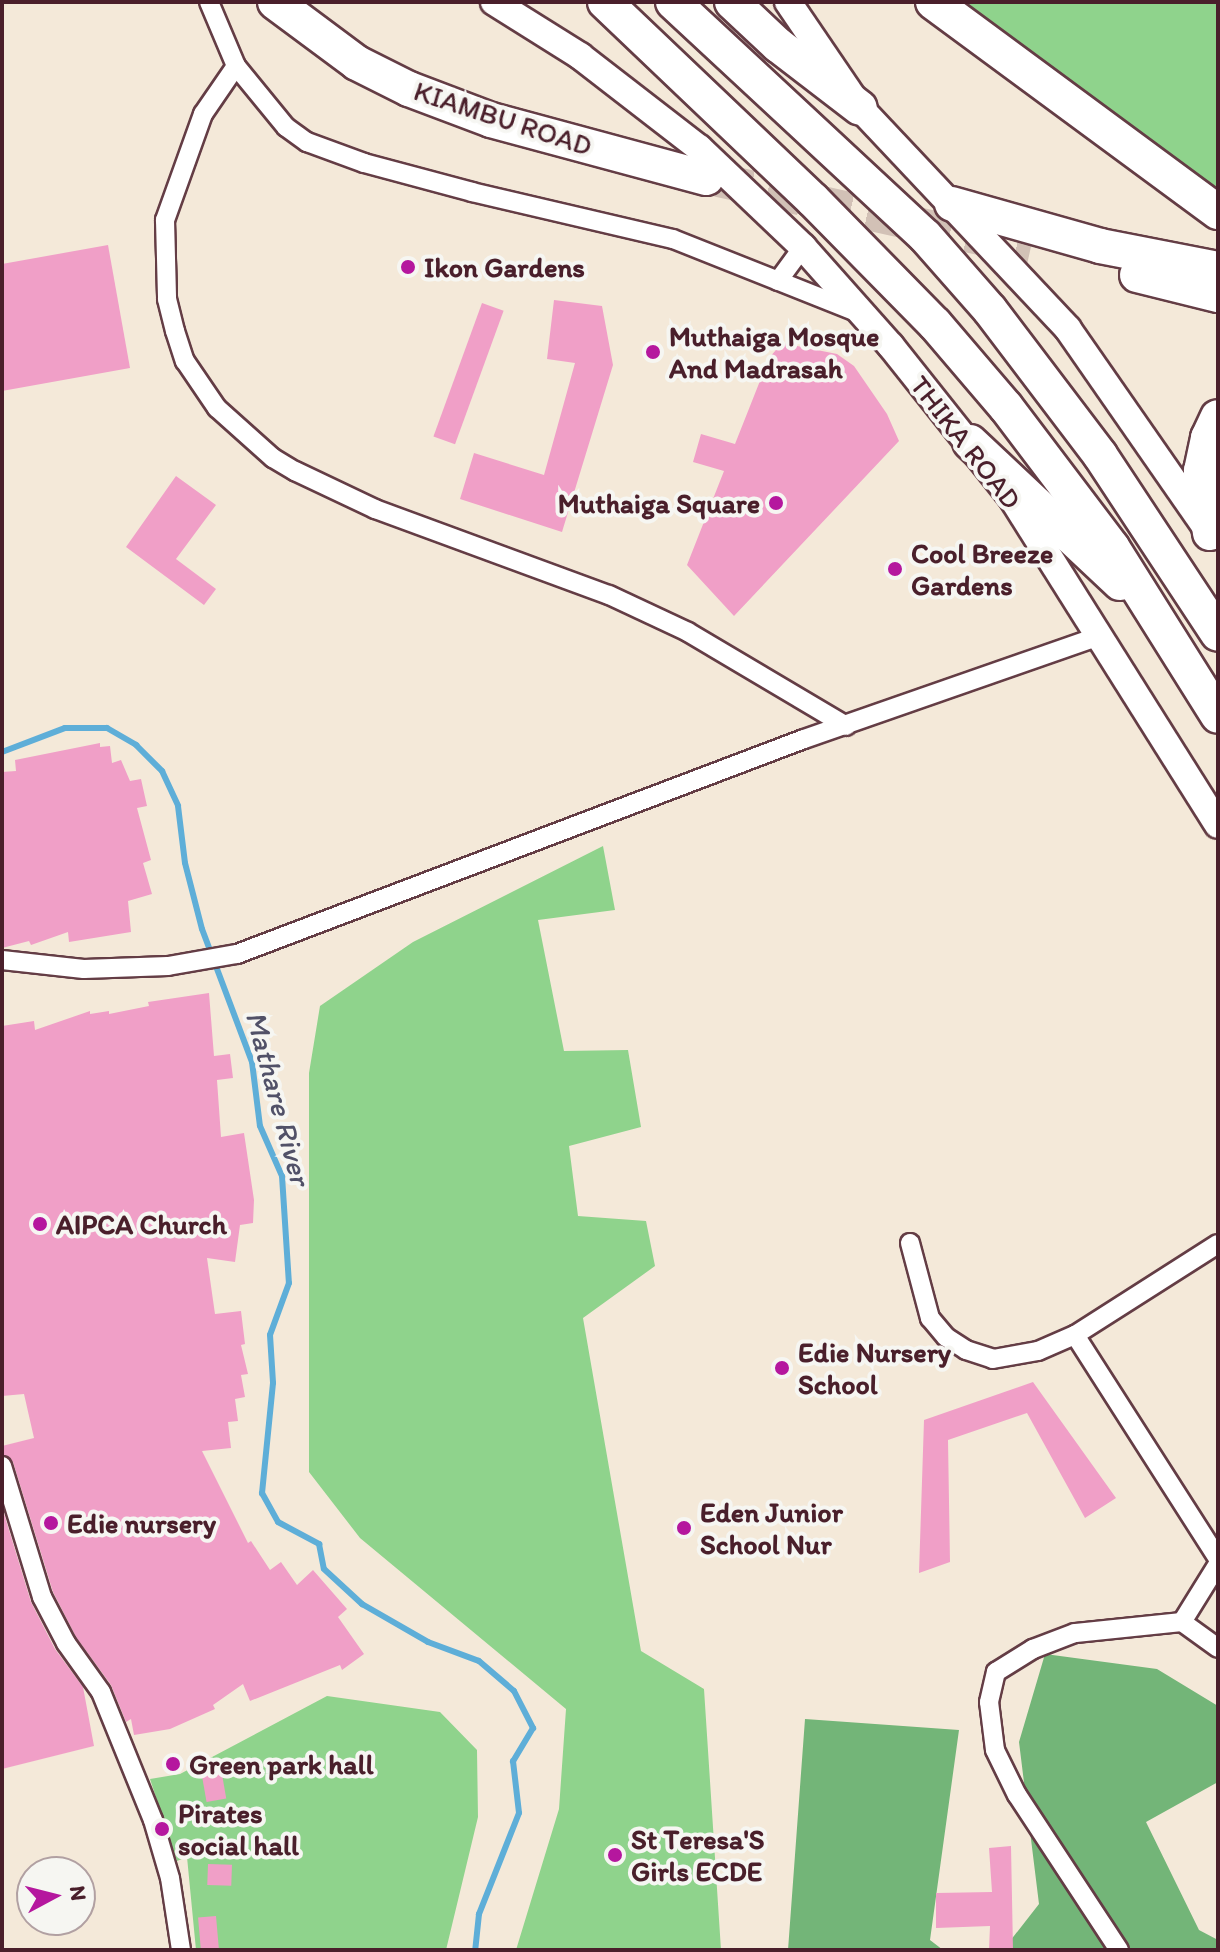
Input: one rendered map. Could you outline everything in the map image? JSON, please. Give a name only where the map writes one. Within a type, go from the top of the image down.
[{"type":"highway","name":"KIAMBU ROAD","points":[[275,2],[357,63],[409,89],[491,120],[706,178]]},
{"type":"highway","name":"THIKA ROAD","points":[[605,2],[813,200],[935,324],[1074,495],[1112,547],[1218,716]]},
{"type":"highway","points":[[673,2],[925,236],[990,310],[1100,455],[1218,634]]},
{"type":"highway","points":[[732,2],[778,45],[860,108]]},
{"type":"highway","points":[[933,2],[1218,212]]},
{"type":"highway","points":[[952,204],[1100,246],[1218,269]]},
{"type":"highway","points":[[1030,249],[1218,295]]},
{"type":"highway","points":[[1214,539],[1201,471],[1208,438],[1218,417]]},
{"type":"highway","points":[[970,442],[1155,616]]},
{"type":"main road","name":"THIKA ROAD","points":[[494,2],[580,56],[636,96],[699,148],[803,247],[863,314],[970,442],[1043,545],[1218,825]]},
{"type":"main road","points":[[788,2],[860,108],[1068,329],[1214,539]]},
{"type":"street","points":[[209,2],[236,66],[286,127],[328,151],[472,192],[673,239],[863,314]]},
{"type":"street","points":[[236,66],[203,114],[165,220],[165,270],[175,331],[185,361],[217,408],[273,458],[295,471],[375,509],[609,595],[688,632],[846,726]]},
{"type":"street","points":[[778,281],[803,247]]},
{"type":"street","points":[[2,960],[84,969],[168,966],[237,954],[804,739],[1100,636]]},
{"type":"street","points":[[910,1243],[930,1318],[946,1337],[966,1350],[993,1359],[1018,1356],[1075,1335],[1218,1244]]},
{"type":"street","points":[[1075,1335],[1218,1562],[1182,1622]]},
{"type":"street","points":[[2,1466],[11,1535],[66,1643],[101,1692],[132,1760],[170,1878],[181,1950]]},
{"type":"street","points":[[1119,1950],[1017,1795],[995,1750],[989,1702],[996,1672],[1033,1649],[1075,1633],[1134,1624],[1182,1622],[1218,1648]]},
{"type":"green space","points":[[964,2],[1218,2],[1218,200]]},
{"type":"green space","points":[[603,846],[615,910],[538,920],[564,1051],[628,1050],[641,1127],[569,1146],[578,1216],[646,1221],[655,1266],[583,1318],[641,1651],[704,1689],[721,1950],[516,1950],[559,1809],[566,1709],[360,1538],[309,1472],[309,1073],[320,1006],[413,942]]},
{"type":"green space","points":[[1045,1654],[1157,1669],[1218,1706],[1218,1782],[1146,1822],[1199,1930],[1218,1940],[1218,1950],[1003,1950],[1039,1904],[1019,1742]]},
{"type":"green space","points":[[327,1696],[440,1712],[477,1750],[478,1817],[446,1950],[196,1950],[187,1857],[177,1861],[150,1779],[180,1774]]},
{"type":"green space","points":[[805,1719],[959,1730],[930,1940],[943,1950],[788,1950]]},
{"type":"building","points":[[108,245],[130,368],[2,391],[2,264]]},
{"type":"building","points":[[554,300],[602,306],[613,365],[562,532],[460,499],[474,453],[544,475],[575,363],[547,359]]},
{"type":"building","points":[[482,303],[504,311],[455,444],[433,436]]},
{"type":"building","name":"Muthaiga Square","points":[[782,343],[837,354],[854,366],[887,414],[899,441],[734,616],[687,565],[724,471],[693,462],[701,434],[735,444],[769,358]]},
{"type":"building","points":[[176,476],[216,505],[176,559],[216,589],[204,605],[126,547]]},
{"type":"building","points":[[100,743],[100,747],[110,746],[112,763],[121,760],[130,781],[141,779],[147,806],[137,808],[151,860],[143,863],[152,894],[128,901],[131,932],[69,942],[68,932],[31,945],[29,941],[2,948],[2,772],[16,771],[15,760]]},
{"type":"building","points":[[209,993],[214,1056],[230,1054],[233,1078],[217,1080],[221,1137],[244,1133],[254,1200],[253,1223],[240,1225],[235,1262],[207,1258],[215,1314],[241,1311],[245,1344],[241,1345],[248,1374],[241,1375],[245,1397],[235,1399],[238,1421],[228,1422],[231,1448],[202,1451],[248,1543],[251,1541],[270,1570],[281,1562],[297,1585],[313,1570],[347,1609],[338,1617],[364,1654],[342,1670],[340,1665],[250,1701],[243,1684],[213,1705],[215,1709],[170,1729],[134,1735],[131,1719],[126,1722],[111,1685],[76,1637],[53,1592],[13,1462],[2,1454],[2,1446],[34,1438],[24,1394],[2,1396],[2,1026],[34,1021],[35,1030],[90,1011],[90,1014],[109,1011],[109,1014],[149,1006],[148,1002]]},
{"type":"building","points":[[1033,1382],[1116,1498],[1085,1518],[1027,1413],[948,1440],[950,1562],[919,1573],[924,1420]]},
{"type":"building","points":[[2,1507],[31,1602],[55,1649],[83,1687],[94,1746],[2,1769]]},
{"type":"building","points":[[220,1763],[226,1798],[207,1802],[200,1766]]},
{"type":"building","points":[[1011,1846],[1013,1950],[989,1950],[990,1926],[936,1928],[936,1893],[992,1892],[989,1848]]},
{"type":"building","points":[[208,1864],[232,1865],[231,1886],[207,1885]]},
{"type":"building","points":[[216,1916],[219,1950],[201,1950],[198,1918]]},
{"type":"waterway","name":"Mathare River","points":[[2,752],[65,728],[107,728],[136,745],[162,771],[178,806],[185,863],[202,929],[252,1062],[260,1126],[282,1176],[289,1283],[270,1335],[273,1383],[262,1493],[278,1522],[319,1544],[324,1569],[362,1604],[428,1642],[479,1661],[514,1691],[533,1728],[513,1761],[519,1813],[479,1914],[475,1950]]},
{"type":"tunnel","points":[[718,180],[1030,249]]},
{"type":"place","name":"Ikon Gardens","points":[[408,267]]},
{"type":"place","name":"Muthaiga Mosque And Madrasah","points":[[653,352]]},
{"type":"place","name":"Muthaiga Square","points":[[776,503]]},
{"type":"place","name":"Cool Breeze Gardens","points":[[895,569]]},
{"type":"place","name":"AIPCA Church","points":[[40,1224]]},
{"type":"place","name":"Edie Nursery School","points":[[782,1368]]},
{"type":"place","name":"Edie nursery","points":[[51,1523]]},
{"type":"place","name":"Eden Junior School Nur","points":[[684,1528]]},
{"type":"place","name":"Green park hall","points":[[173,1764]]},
{"type":"place","name":"Pirates social hall","points":[[162,1829]]},
{"type":"place","name":"St Teresa'S Girls ECDE","points":[[615,1855]]}]
